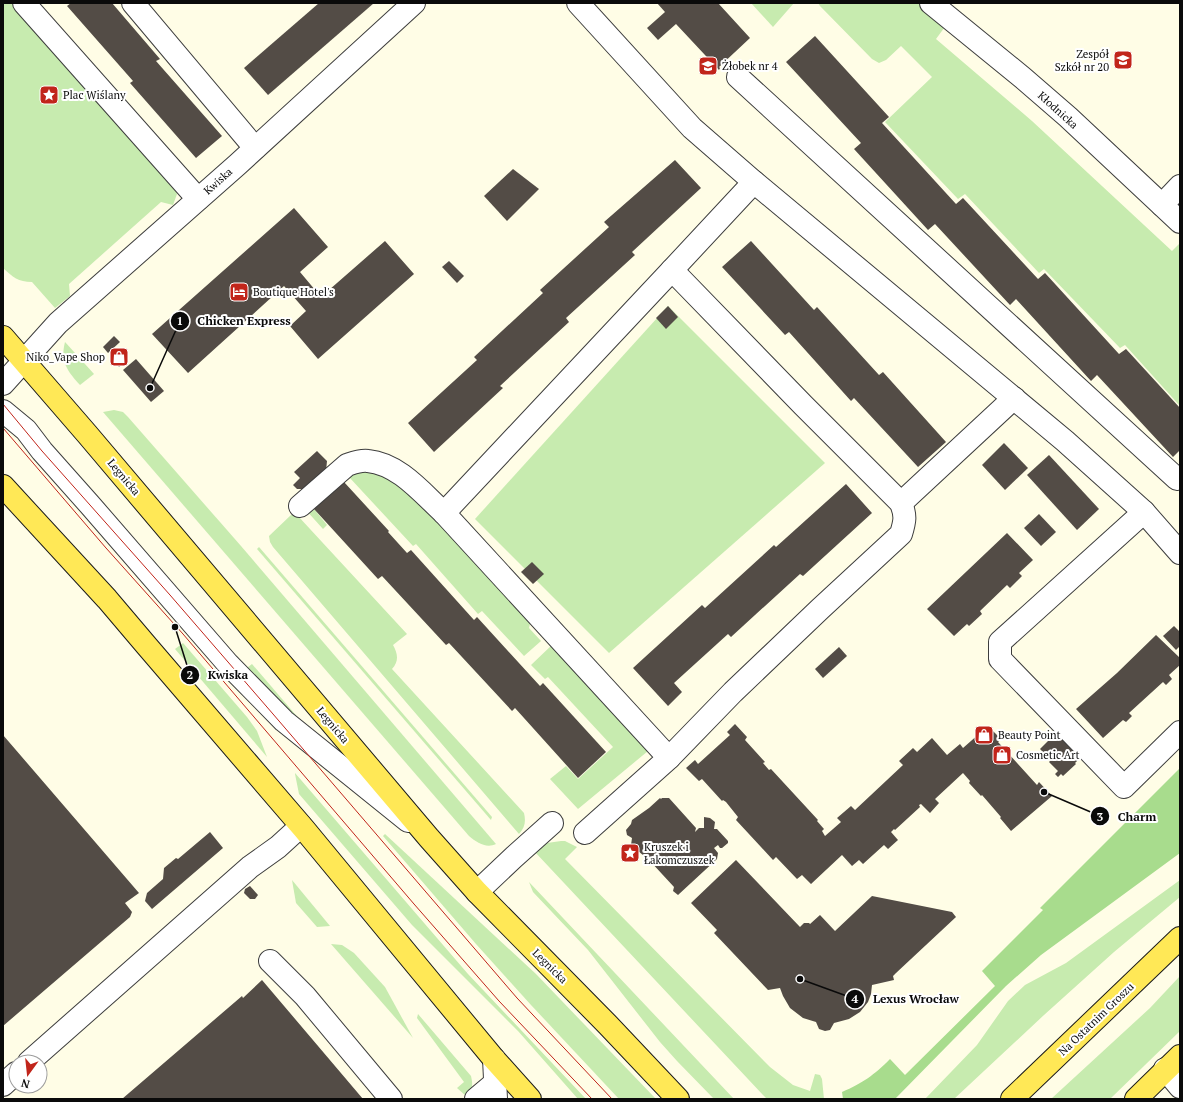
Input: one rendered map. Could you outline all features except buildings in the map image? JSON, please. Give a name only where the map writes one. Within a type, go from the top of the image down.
[{"type":"main road","name":"Legnicka","points":[[3,337],[429,838],[477,892],[608,1025],[678,1099]]},
{"type":"main road","points":[[3,486],[106,599],[301,826],[494,1059],[530,1099]]},
{"type":"main road","name":"Na Ostatnim Groszu","points":[[1012,1099],[1180,938]]},
{"type":"main road","points":[[1136,1099],[1173,1062]]},
{"type":"street","points":[[24,3],[198,199]]},
{"type":"street","points":[[133,3],[255,148]]},
{"type":"street","name":"Kwiska","points":[[3,384],[58,323],[255,148],[414,3]]},
{"type":"street","points":[[578,3],[692,128],[754,182],[1065,442],[1144,512],[1180,553]]},
{"type":"street","name":"Kłodnicka","points":[[931,3],[1023,78],[1180,222]]},
{"type":"street","points":[[738,77],[1177,479]]},
{"type":"street","points":[[444,513],[754,182]]},
{"type":"street","points":[[1162,205],[1180,186]]},
{"type":"street","points":[[585,832],[669,758],[733,692],[901,534],[904,523],[905,512],[901,503],[672,270]]},
{"type":"street","points":[[901,503],[1014,398]]},
{"type":"street","points":[[3,411],[26,430],[42,451],[228,664],[284,721],[429,838]]},
{"type":"street","points":[[300,506],[346,465],[355,462],[367,460],[381,464],[401,474],[444,513],[669,758]]},
{"type":"street","points":[[1144,512],[1000,642],[1000,659],[1124,787],[1180,732]]},
{"type":"street","points":[[477,892],[552,823]]},
{"type":"street","points":[[38,1054],[250,867],[278,847],[301,826]]},
{"type":"street","points":[[270,961],[305,996],[391,1099]]},
{"type":"street","points":[[476,1099],[495,1091],[494,1059]]},
{"type":"street","points":[[1173,1062],[1180,1086]]},
{"type":"green space","name":"Plac Wiślany","points":[[3,3],[11,3],[174,185],[177,194],[173,205],[161,202],[69,284],[70,296],[55,308],[32,282],[23,281],[16,278],[3,268]]},
{"type":"green space","points":[[751,3],[794,3],[773,27]]},
{"type":"green space","points":[[818,3],[920,3],[947,24],[936,39],[1032,121],[1172,251],[1180,243],[1180,406],[1125,345],[1120,348],[1044,269],[1039,273],[965,194],[958,199],[885,122],[932,77],[901,46],[886,60],[879,63],[872,59]]},
{"type":"green space","points":[[668,306],[825,463],[609,653],[475,519]]},
{"type":"green space","points":[[65,342],[94,374],[80,385],[71,375],[64,360],[63,355]]},
{"type":"green space","points":[[114,410],[123,412],[128,417],[241,546],[496,844],[489,846],[485,845],[469,836],[103,412]]},
{"type":"green space","points":[[351,469],[398,475],[531,619],[529,628],[541,641],[524,656],[482,611],[478,614],[416,544],[413,546],[349,477],[314,509],[327,525],[323,529],[305,509]]},
{"type":"green space","points":[[291,515],[298,516],[407,634],[393,645],[397,657],[396,663],[392,669],[524,813],[525,819],[523,829],[519,834],[273,547],[269,536]]},
{"type":"green space","points":[[259,547],[492,817],[491,820],[257,549]]},
{"type":"green space","points":[[183,643],[247,717],[257,731],[267,757],[175,649]]},
{"type":"green space","points":[[553,644],[648,751],[578,809],[550,779],[566,766],[578,779],[613,747],[548,677],[545,679],[531,665]]},
{"type":"green space","points":[[252,664],[301,721],[300,723],[243,671]]},
{"type":"green space","points":[[1180,768],[1180,853],[1041,955],[1006,986],[895,1099],[843,1099],[842,1092],[868,1078],[890,1059],[905,1075],[995,986],[982,971],[1043,910],[1040,908]]},
{"type":"green space","points":[[295,773],[468,974],[586,1099],[578,1099],[518,1031],[412,925],[299,794]]},
{"type":"green space","points":[[385,834],[536,974],[656,1099],[619,1099],[476,944],[383,836]]},
{"type":"green space","points":[[565,841],[577,847],[565,859],[770,1067],[793,1085],[810,1091],[815,1074],[820,1075],[822,1079],[824,1099],[767,1099],[534,851],[547,843]]},
{"type":"green space","points":[[292,880],[330,926],[317,927],[296,903]]},
{"type":"green space","points":[[1180,880],[1180,897],[1114,952],[954,1099],[925,1099],[977,1045],[1008,1001],[1025,985],[1066,963]]},
{"type":"green space","points":[[529,882],[734,1099],[714,1099],[677,1061],[660,1042],[588,950],[533,892]]},
{"type":"green space","points":[[331,944],[342,945],[354,953],[385,987],[413,1038]]},
{"type":"green space","points":[[1180,976],[1180,1031],[1110,1099],[1051,1099],[1150,1008]]},
{"type":"green space","points":[[418,1014],[471,1076],[472,1087],[466,1096],[457,1088],[464,1082],[417,1018]]},
{"type":"tram line","points":[[3,404],[42,451],[273,714],[517,998],[612,1099]]},
{"type":"tram line","points":[[3,428],[106,548],[183,634],[499,1001],[592,1099]]},
{"type":"place","name":"Zespół Szkół nr 20","points":[[1123,60]]},
{"type":"place","name":"Żłobek nr 4","points":[[708,66]]},
{"type":"place","name":"Plac Wiślany","points":[[49,95]]},
{"type":"place","name":"Boutique Hotel's","points":[[239,292]]},
{"type":"place","name":"Niko_Vape Shop","points":[[119,357]]},
{"type":"place","name":"Chicken Express","points":[[150,388]]},
{"type":"place","name":"Kwiska","points":[[175,627]]},
{"type":"place","name":"Beauty Point","points":[[984,735]]},
{"type":"place","name":"Cosmetic Art","points":[[1002,755]]},
{"type":"place","name":"Charm","points":[[1044,792]]},
{"type":"place","name":"Kruszek i Łakomczuszek","points":[[630,853]]},
{"type":"place","name":"Lexus Wrocław","points":[[800,979]]}]
